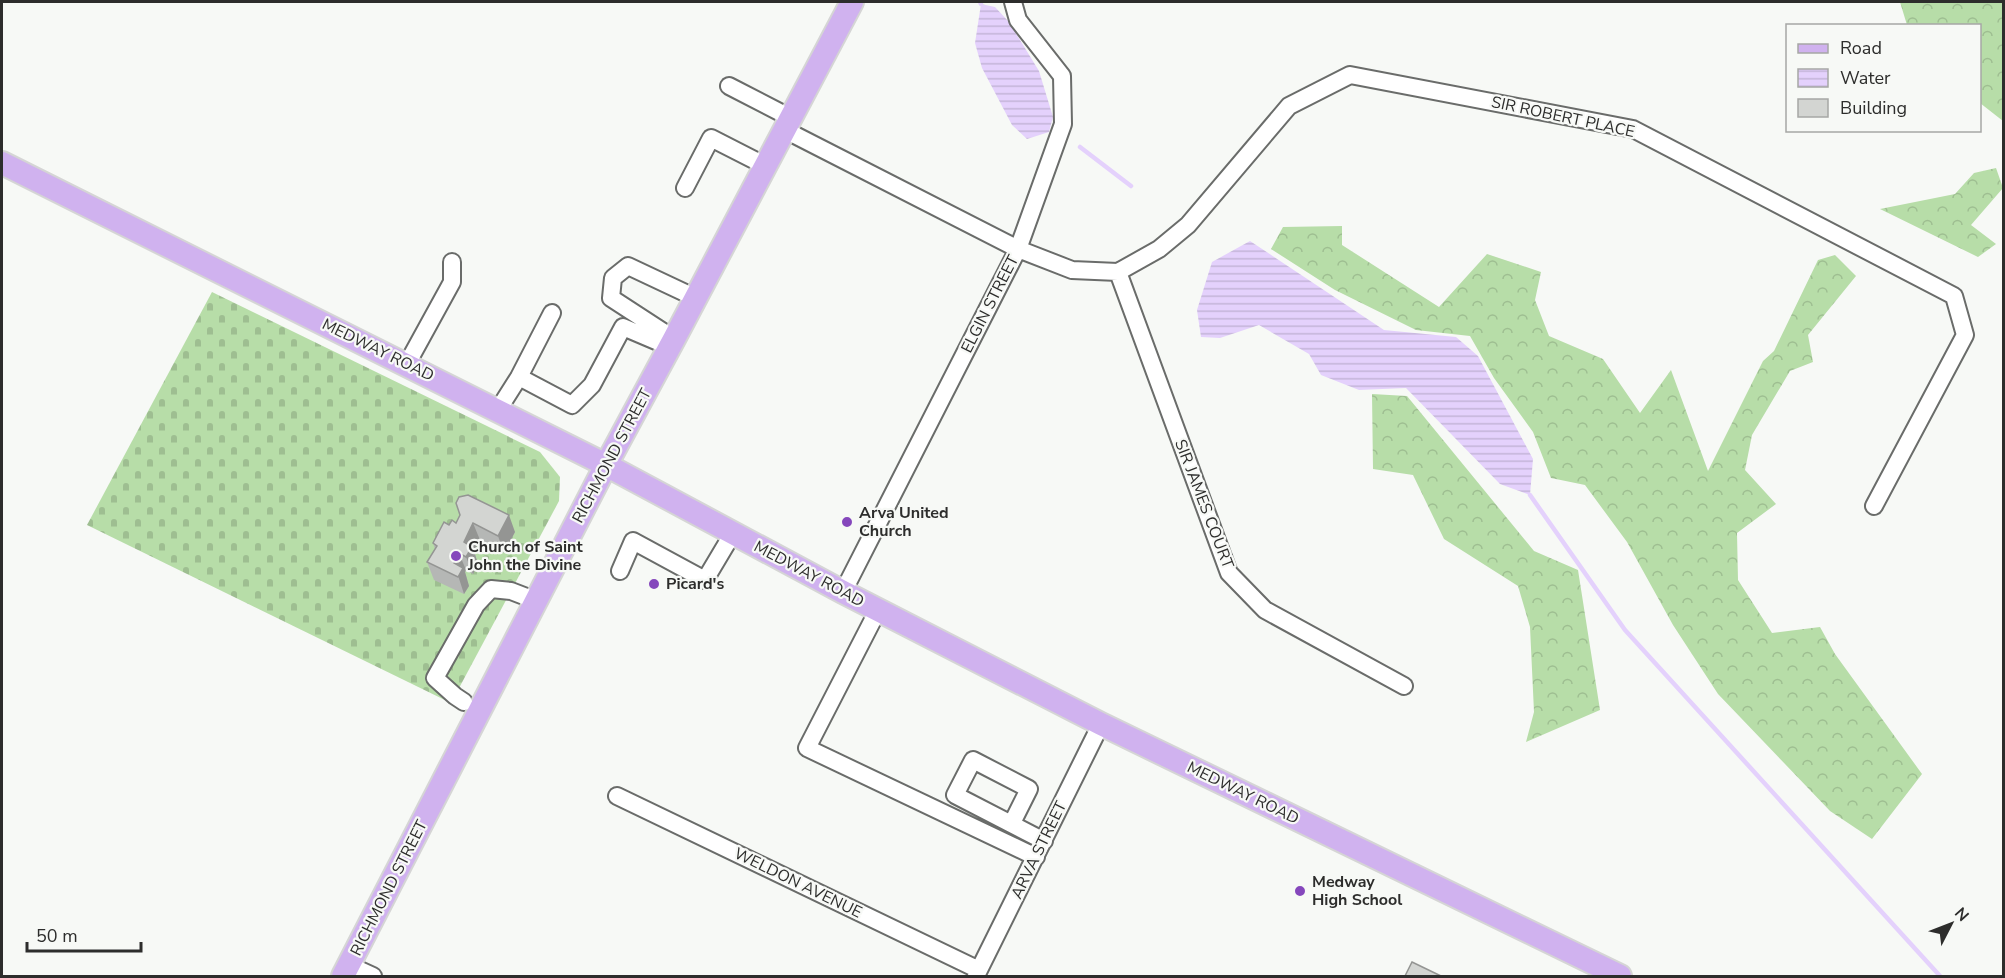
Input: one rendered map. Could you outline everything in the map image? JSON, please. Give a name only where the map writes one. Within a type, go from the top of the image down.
[{"type":"main road","name":"RICHMOND STREET","points":[[346,971],[606,465],[852,2]]},
{"type":"main road","name":"MEDWAY ROAD","points":[[2,163],[606,465],[843,592],[1101,724],[1620,976]]},
{"type":"street","points":[[1013,2],[1018,20],[1062,76],[1063,124],[1018,249],[1072,270],[1118,272]]},
{"type":"street","name":"SIR ROBERT PLACE","points":[[1118,272],[1159,249],[1188,225],[1289,105],[1350,75],[1633,129],[1954,296],[1965,335],[1874,506]]},
{"type":"street","name":"ELGIN STREET","points":[[729,86],[788,124],[1018,249],[843,592]]},
{"type":"street","points":[[685,188],[711,138],[766,166]]},
{"type":"street","points":[[407,364],[452,282],[452,262]]},
{"type":"street","points":[[672,343],[611,298],[613,278],[628,266],[696,298]]},
{"type":"street","name":"SIR JAMES COURT","points":[[1118,272],[1229,573],[1265,610],[1404,686]]},
{"type":"street","points":[[498,410],[519,377],[552,313]]},
{"type":"street","points":[[519,377],[572,405],[592,385],[623,327],[672,343]]},
{"type":"street","points":[[620,571],[633,541],[705,580],[733,533]]},
{"type":"street","points":[[464,702],[435,678],[477,605],[491,589],[511,591],[537,601]]},
{"type":"street","points":[[878,610],[807,748],[1036,857]]},
{"type":"street","name":"ARVA STREET","points":[[978,974],[1101,724]]},
{"type":"street","name":"WELDON AVENUE","points":[[617,796],[978,974]]},
{"type":"street","points":[[1012,823],[1044,841]]},
{"type":"street","points":[[346,971],[373,976]]},
{"type":"green space","points":[[1900,2],[2003,3],[2003,121],[1981,104],[1981,24],[1907,24]]},
{"type":"green space","points":[[1996,168],[2003,188],[1971,225],[1996,244],[1978,257],[1880,209],[1955,194],[1974,173]]},
{"type":"green space","points":[[1342,226],[1342,245],[1439,307],[1487,254],[1541,272],[1535,300],[1549,336],[1603,359],[1640,413],[1671,370],[1708,471],[1763,361],[1774,351],[1818,260],[1835,255],[1856,276],[1808,335],[1813,362],[1790,371],[1752,435],[1745,470],[1776,504],[1737,533],[1738,580],[1772,633],[1820,627],[1835,654],[1922,774],[1872,839],[1830,811],[1718,694],[1673,625],[1627,542],[1585,485],[1551,478],[1533,432],[1494,378],[1470,336],[1416,330],[1335,290],[1271,249],[1283,227]]},
{"type":"green space","points":[[212,292],[540,452],[560,477],[559,501],[451,703],[87,525]]},
{"type":"green space","points":[[1372,394],[1407,396],[1534,551],[1578,570],[1600,710],[1526,742],[1534,712],[1530,627],[1518,586],[1444,539],[1413,475],[1373,469]]},
{"type":"water","points":[[981,4],[995,7],[1009,22],[1039,71],[1053,117],[1049,132],[1027,139],[1012,125],[982,68],[975,43]]},
{"type":"water","points":[[1250,241],[1384,330],[1456,337],[1478,356],[1533,459],[1530,495],[1500,484],[1406,388],[1359,390],[1321,375],[1309,354],[1259,325],[1220,338],[1201,337],[1197,310],[1212,262]]},
{"type":"building","points":[[468,495],[509,515],[498,536],[473,523],[464,542],[472,547],[466,557],[459,553],[454,563],[463,568],[458,577],[427,562],[437,546],[433,543],[444,522],[449,525],[452,520],[456,523],[460,515],[456,503],[459,497]]},
{"type":"building","points":[[1412,962],[1441,976],[1405,976]]},
{"type":"waterway","points":[[1080,147],[1131,186]]},
{"type":"waterway","points":[[1530,495],[1625,630],[1940,976]]},
{"type":"place","name":"Arva United Church","points":[[847,522]]},
{"type":"place","name":"Church of Saint John the Divine","points":[[456,556]]},
{"type":"place","name":"Picard's","points":[[654,584]]},
{"type":"place","name":"Medway High School","points":[[1300,891]]}]
